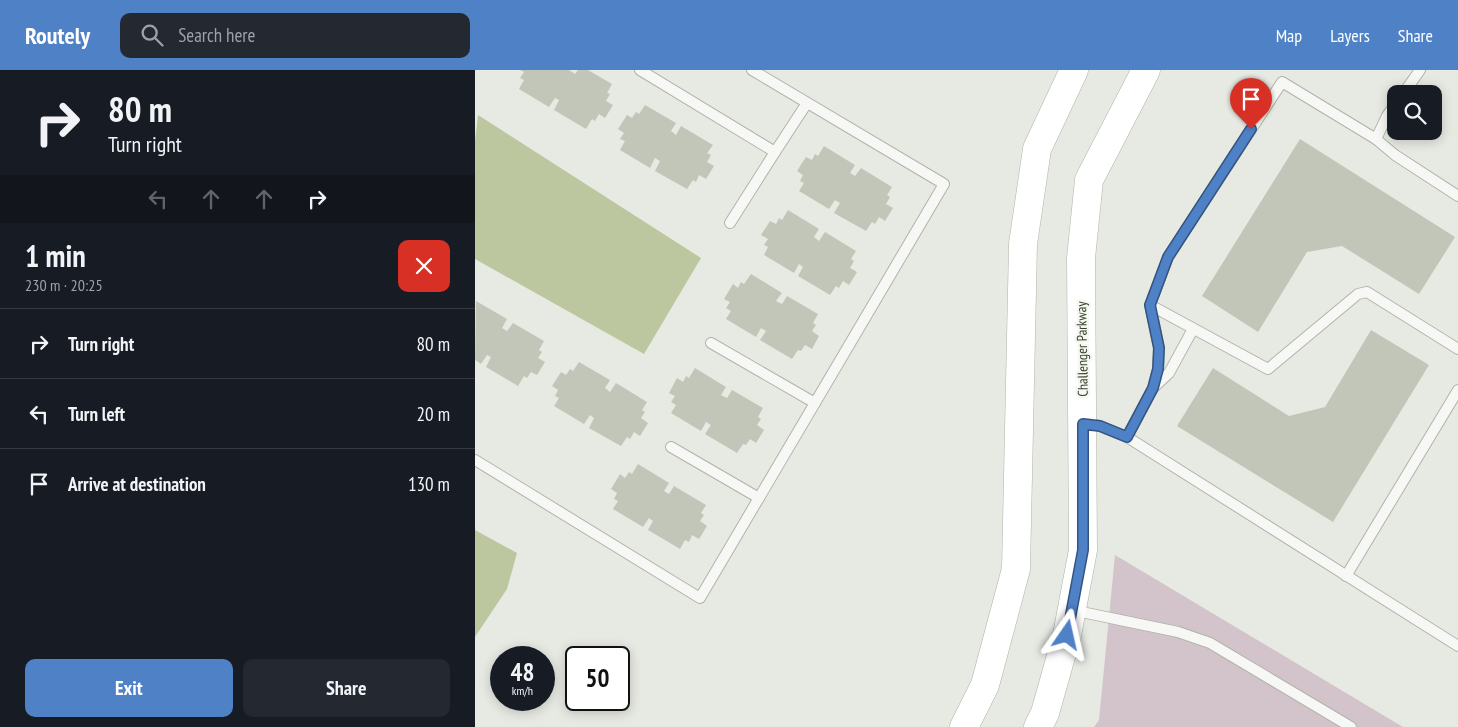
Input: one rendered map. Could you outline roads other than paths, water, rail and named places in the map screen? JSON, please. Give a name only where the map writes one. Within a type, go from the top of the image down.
[{"type":"main road","points":[[964,727],[985,685],[1016,570],[1023,244],[1037,149],[1074,70]]},
{"type":"main road","name":"Challenger Parkway","points":[[1038,727],[1047,704],[1067,635],[1083,550],[1081,258],[1089,180],[1147,70]]},
{"type":"lane","points":[[640,70],[775,152]]},
{"type":"lane","points":[[475,460],[700,598],[944,184],[752,70]]},
{"type":"lane","points":[[1409,85],[1420,70]]},
{"type":"lane","points":[[1127,437],[1153,388],[1158,369],[1159,348],[1150,305],[1168,257],[1283,82],[1376,139],[1395,155],[1458,196]]},
{"type":"lane","points":[[730,223],[807,103]]},
{"type":"lane","points":[[1376,139],[1387,116]]},
{"type":"lane","points":[[1150,305],[1268,369],[1358,294],[1367,292],[1458,349]]},
{"type":"lane","points":[[1153,388],[1169,373],[1193,329]]},
{"type":"lane","points":[[711,343],[815,404]]},
{"type":"lane","points":[[1346,576],[1458,390]]},
{"type":"lane","points":[[1083,424],[1100,426],[1127,437],[1346,576],[1456,641]]},
{"type":"lane","points":[[671,447],[759,498]]},
{"type":"lane","points":[[1071,610],[1178,632],[1209,643],[1351,727]]}]
